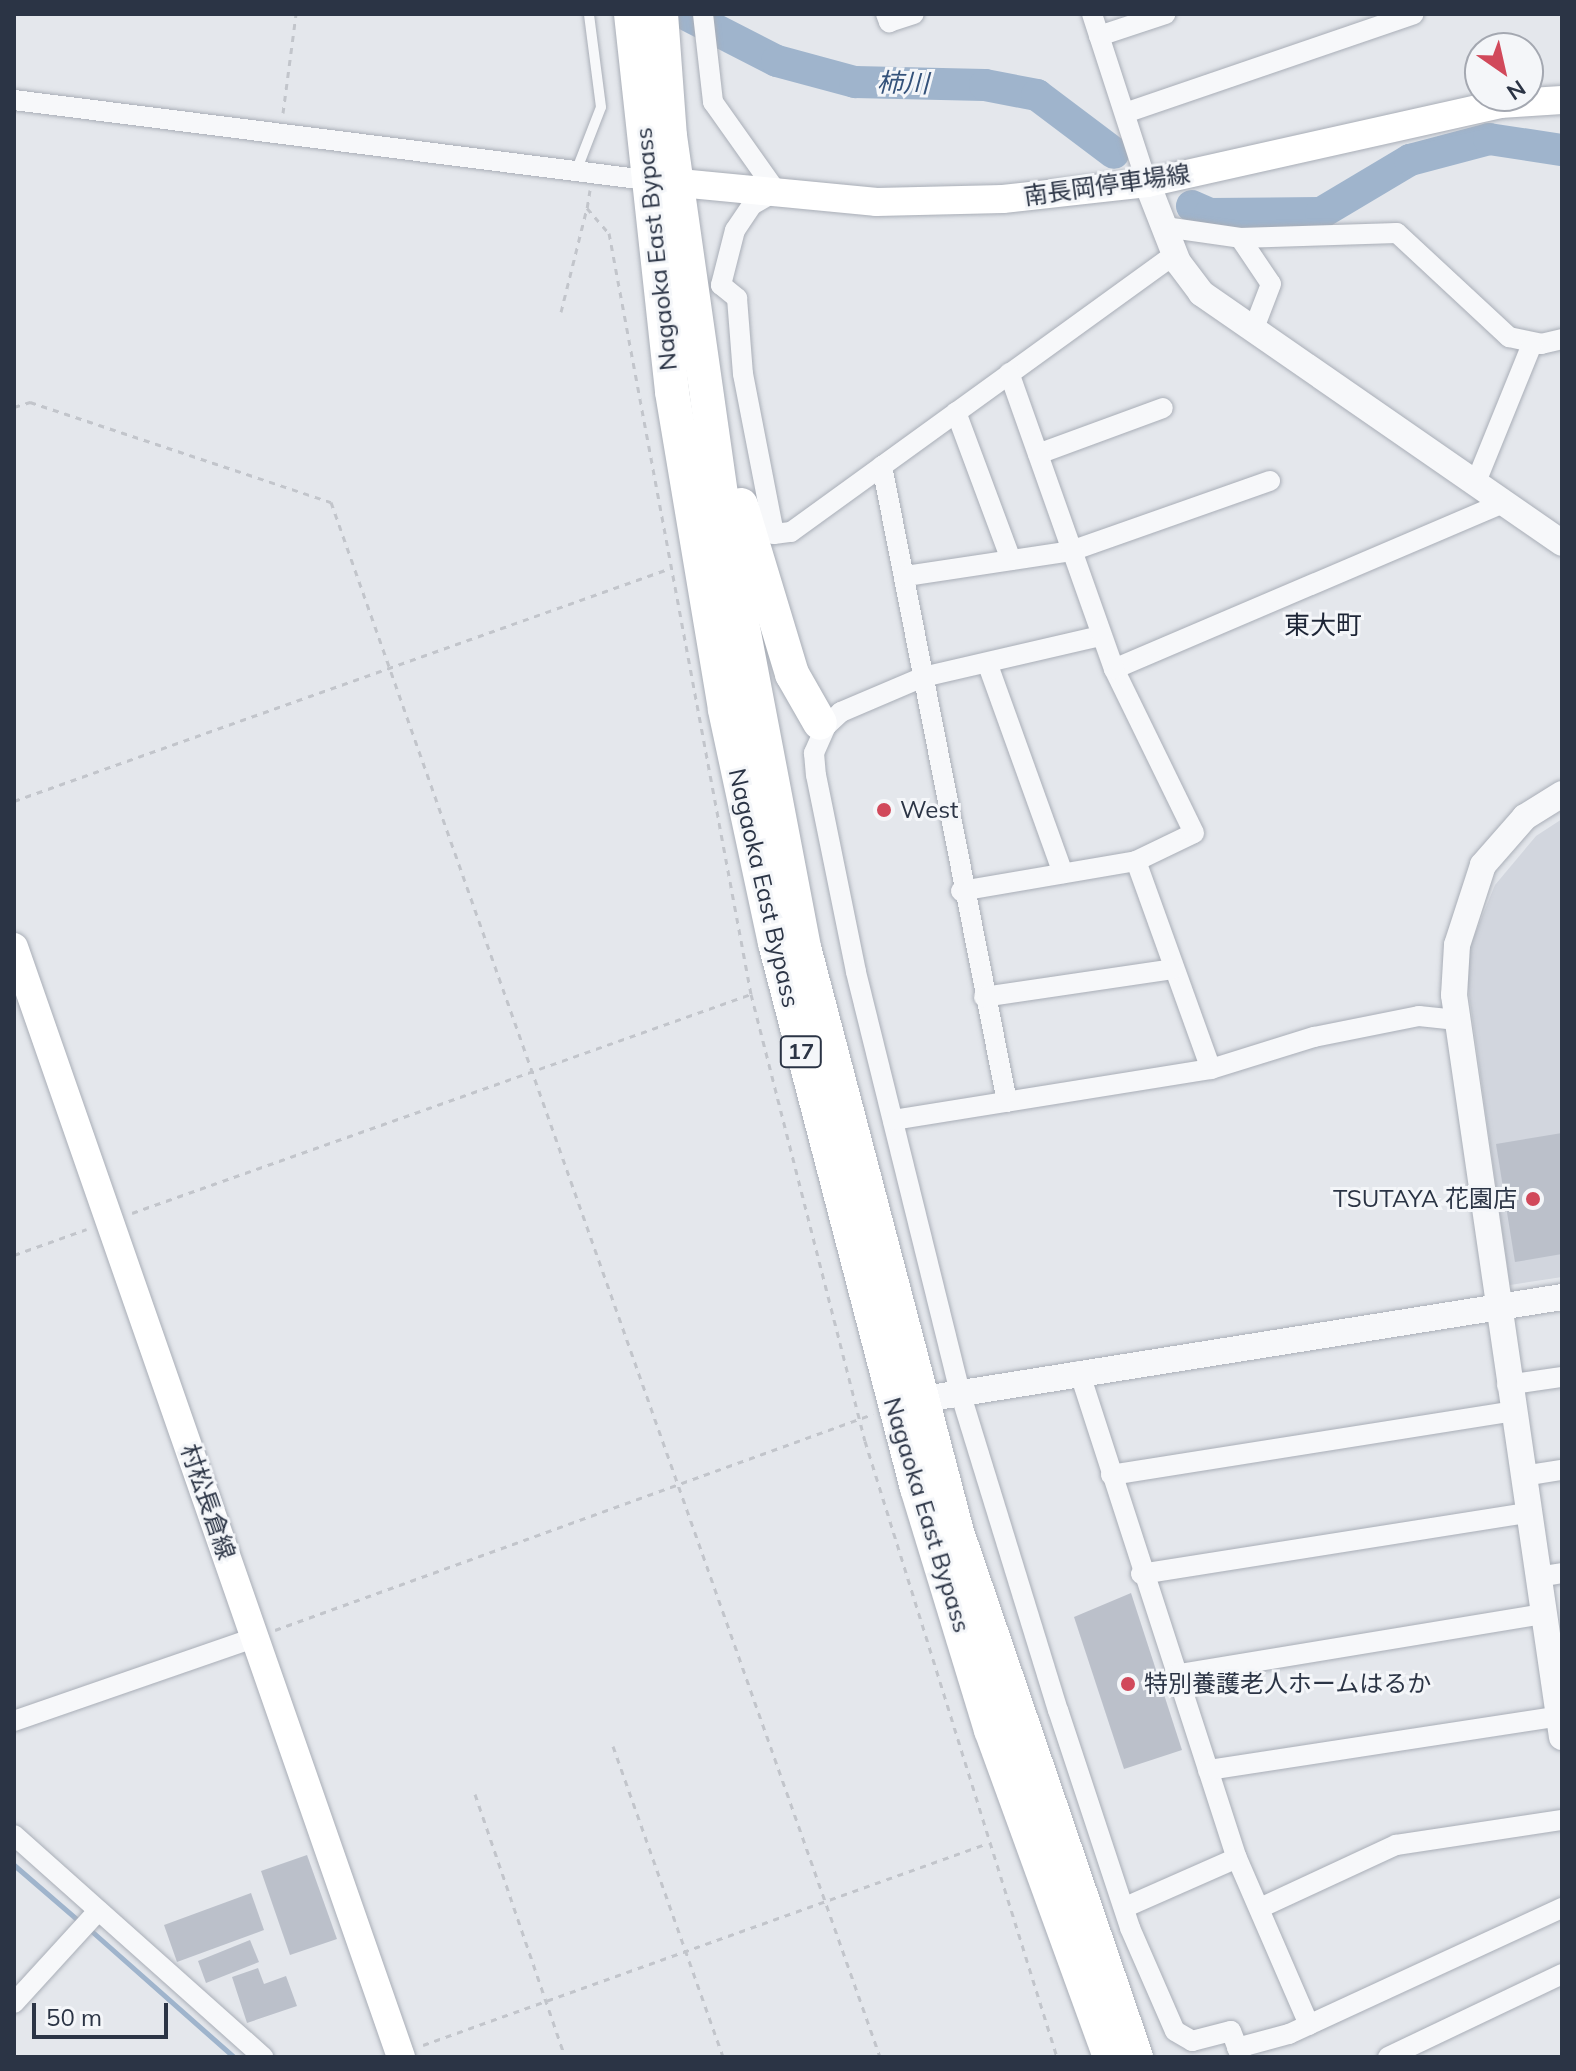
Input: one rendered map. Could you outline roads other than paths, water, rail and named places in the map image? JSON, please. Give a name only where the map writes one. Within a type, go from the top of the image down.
[{"type":"highway","name":"Nagaoka East Bypass","points":[[631,14],[662,181],[689,268],[749,671],[843,1110],[957,1532],[1103,1969],[1136,2057]]},
{"type":"highway","name":"Nagaoka East Bypass","points":[[661,14],[662,181],[672,392],[748,824],[872,1329],[991,1730],[1110,2057]]},
{"type":"highway","points":[[707,381],[792,674],[823,725]]},
{"type":"highway","points":[[991,1730],[1093,2057]]},
{"type":"highway","points":[[1103,1969],[1152,2057]]},
{"type":"main road","name":"南長岡停車場線","points":[[662,181],[932,203],[1147,183],[1500,104],[1562,100]]},
{"type":"main road","name":"村松長倉線","points":[[14,947],[396,2055]]},
{"type":"street","points":[[703,14],[720,120],[776,191],[752,205],[735,230],[721,285]]},
{"type":"street","points":[[886,14],[889,22],[914,14]]},
{"type":"street","points":[[1092,14],[1147,183],[1175,254],[1201,293],[1562,543]]},
{"type":"street","points":[[1099,36],[1165,14]]},
{"type":"street","points":[[1125,113],[1414,14]]},
{"type":"street","points":[[14,100],[662,181]]},
{"type":"street","points":[[1165,227],[1240,238],[1397,233],[1419,247],[1482,315],[1532,344],[1562,339]]},
{"type":"street","points":[[1240,238],[1271,284],[1253,331]]},
{"type":"street","points":[[689,268],[721,285],[737,298],[743,374],[774,534],[791,532],[1175,254]]},
{"type":"street","points":[[1476,482],[1532,344]]},
{"type":"street","points":[[961,891],[1136,861],[1194,833],[1114,669],[1009,373]]},
{"type":"street","points":[[1038,454],[1163,408]]},
{"type":"street","points":[[956,412],[1011,560]]},
{"type":"street","points":[[882,466],[906,576],[961,891],[1007,1102]]},
{"type":"street","points":[[906,576],[1071,551],[1270,481]]},
{"type":"street","points":[[1114,669],[1503,503]]},
{"type":"street","points":[[1101,636],[988,665],[923,677],[841,712],[823,725],[814,753],[816,775],[893,1120],[948,1395],[1128,1906],[1175,2031],[1192,2041],[1231,2031],[1239,2052],[1309,2025],[1562,1908]]},
{"type":"street","points":[[988,665],[1063,873]]},
{"type":"street","points":[[1208,1770],[1561,1727],[1558,1671],[1543,1614],[1550,1575],[1527,1513],[1494,1306],[1457,1020],[1457,945],[1483,865],[1506,834],[1562,794]]},
{"type":"street","points":[[1136,861],[1211,1069]]},
{"type":"street","points":[[984,997],[1173,969]]},
{"type":"street","points":[[893,1120],[1211,1069],[1329,1034],[1419,1016],[1457,1020]]},
{"type":"street","points":[[948,1395],[1079,1371],[1562,1297]]},
{"type":"street","points":[[1079,1371],[1141,1574],[1237,1858],[1309,2025]]},
{"type":"street","points":[[1507,1385],[1562,1377]]},
{"type":"street","points":[[1111,1475],[1509,1412]]},
{"type":"street","points":[[1523,1476],[1562,1470]]},
{"type":"street","points":[[1141,1574],[1527,1513]]},
{"type":"street","points":[[1174,1675],[1543,1614]]},
{"type":"street","points":[[14,1721],[254,1638]]},
{"type":"street","points":[[1260,1908],[1396,1845],[1562,1820]]},
{"type":"street","points":[[14,1835],[263,2057]]},
{"type":"street","points":[[1128,1906],[1237,1858]]},
{"type":"street","points":[[14,2003],[98,1911]]},
{"type":"street","points":[[1388,2057],[1562,1974]]},
{"type":"lane","points":[[585,170],[601,107],[589,14]]},
{"type":"waterway","name":"柿川","points":[[685,14],[777,61],[855,82],[985,85],[1037,95],[1114,153]]},
{"type":"waterway","name":"柿川","points":[[1192,206],[1210,214],[1321,213],[1410,160],[1489,139],[1562,150]]},
{"type":"waterway","points":[[14,1865],[80,1922]]},
{"type":"waterway","points":[[88,1928],[234,2057]]},
{"type":"place","name":"West","points":[[884,810]]},
{"type":"place","name":"TSUTAYA 花園店","points":[[1533,1199]]},
{"type":"place","name":"特別養護老人ホームはるか","points":[[1128,1684]]},
{"type":"district","name":"東大町","points":[[1323,625]]}]
